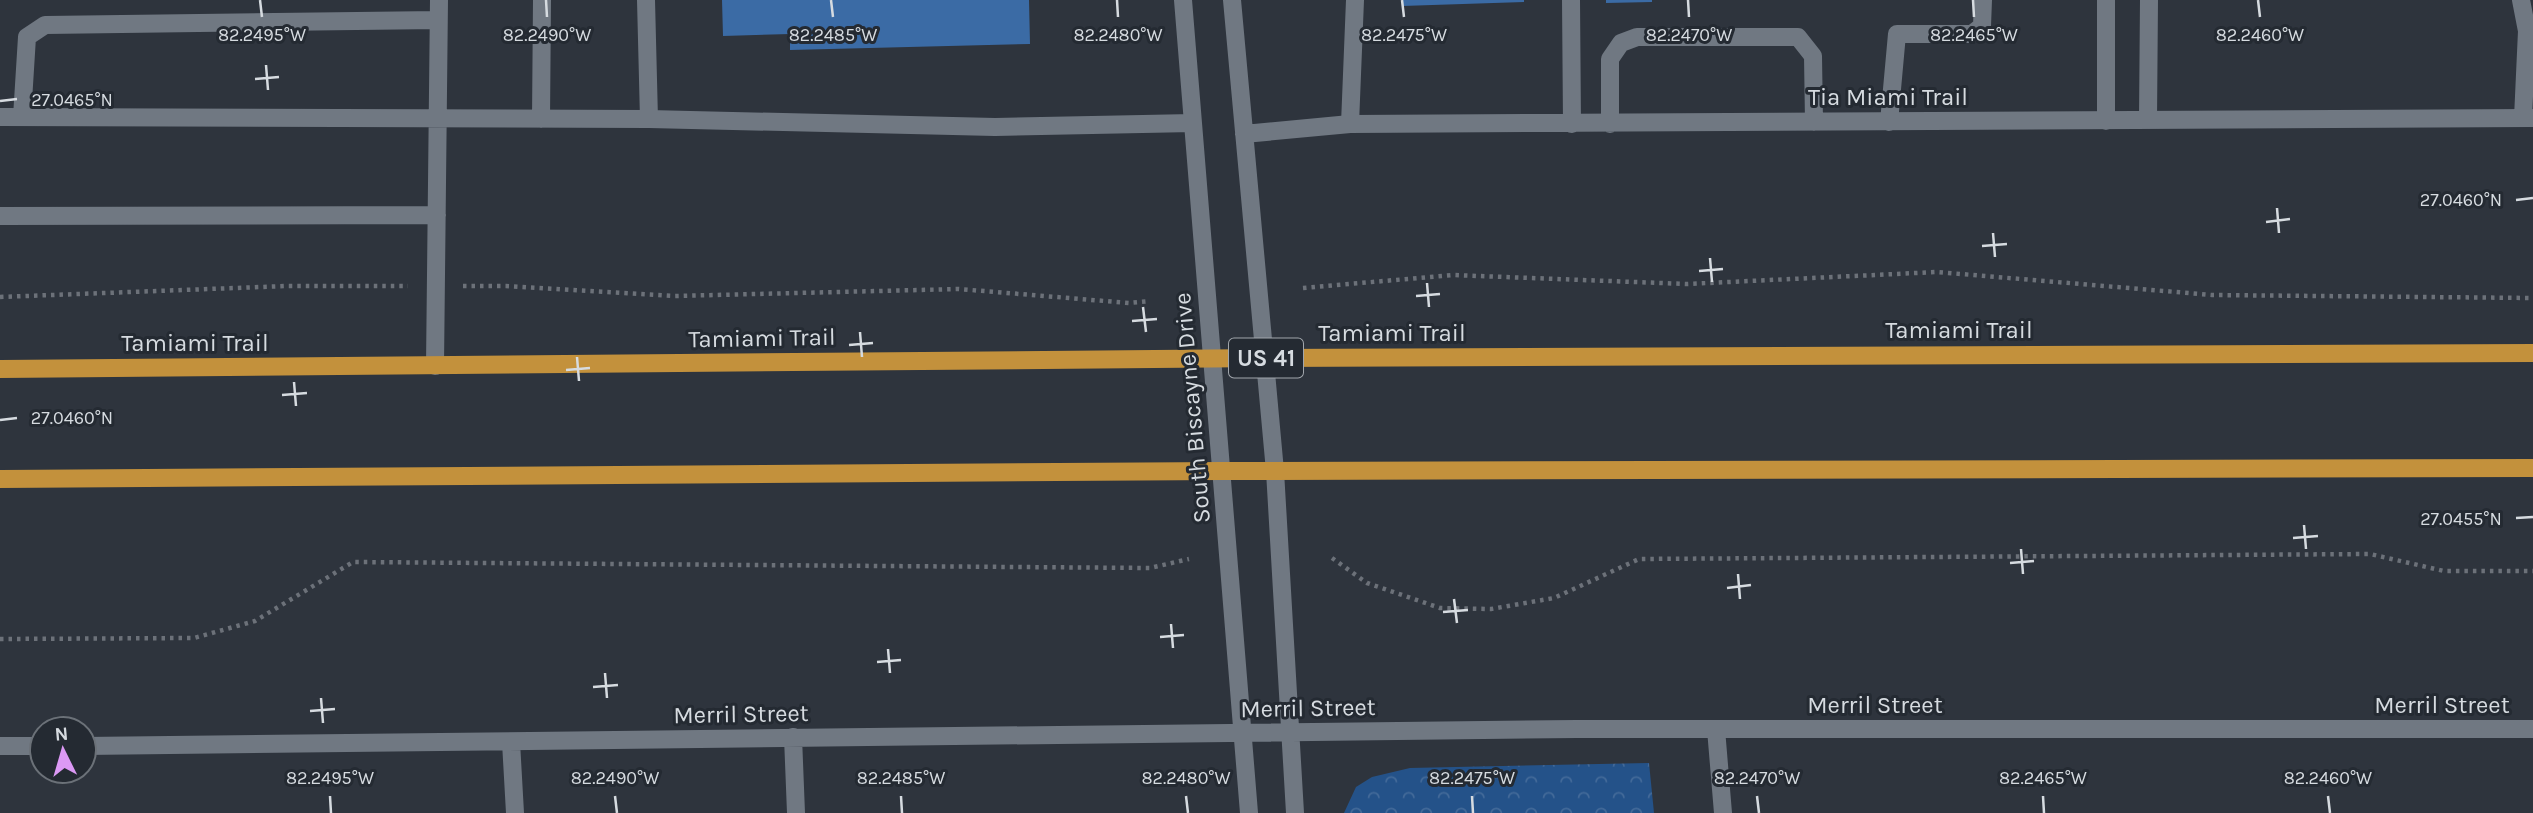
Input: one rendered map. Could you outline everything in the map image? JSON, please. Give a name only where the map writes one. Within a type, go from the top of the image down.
[{"type":"main road","name":"Tamiami Trail","points":[[0,369],[1213,358],[2407,352],[2533,354]]},
{"type":"main road","points":[[0,479],[1222,471],[2533,468]]},
{"type":"street","points":[[435,366],[439,0]]},
{"type":"street","points":[[541,119],[542,0]]},
{"type":"street","points":[[646,0],[649,119]]},
{"type":"street","name":"South Biscayne Drive","points":[[1183,0],[1250,813]]},
{"type":"street","points":[[1232,0],[1275,471],[1295,813]]},
{"type":"street","points":[[1350,124],[1355,0]]},
{"type":"street","points":[[1571,0],[1572,124]]},
{"type":"street","points":[[1889,122],[1897,34],[1972,34],[1982,26],[1983,0]]},
{"type":"street","points":[[2106,0],[2106,121]]},
{"type":"street","points":[[2148,120],[2149,0]]},
{"type":"street","points":[[2521,0],[2527,31],[2528,118]]},
{"type":"street","points":[[22,117],[27,37],[46,25],[438,20]]},
{"type":"street","points":[[1610,124],[1611,59],[1620,43],[1637,37],[1693,36],[1798,37],[1814,57],[1814,122]]},
{"type":"street","points":[[0,117],[649,119],[995,127],[1193,124]]},
{"type":"street","name":"Tia Miami Trail","points":[[1244,134],[1350,124],[2528,118]]},
{"type":"street","points":[[0,216],[437,215]]},
{"type":"street","points":[[1716,729],[1723,813]]},
{"type":"street","name":"Merril Street","points":[[98,746],[1716,729],[2533,729]]},
{"type":"street","points":[[793,737],[796,813]]},
{"type":"street","points":[[511,742],[515,813]]},
{"type":"street","points":[[0,746],[28,746]]},
{"type":"path","points":[[1303,288],[1454,275],[1687,284],[1937,272],[2212,295],[2533,298]]},
{"type":"path","points":[[0,297],[288,286],[506,286],[676,296],[959,289],[1129,303],[1150,301]]},
{"type":"path","points":[[1332,558],[1367,583],[1440,608],[1491,609],[1554,598],[1639,559],[2370,554],[2444,571],[2533,571]]},
{"type":"path","points":[[0,639],[194,638],[255,621],[353,562],[1150,568],[1189,559]]},
{"type":"green space","points":[[1649,763],[1654,813],[1344,813],[1356,787],[1372,777],[1410,768]]},
{"type":"building","points":[[722,0],[1029,0],[1030,44],[790,50],[790,34],[723,36]]},
{"type":"building","points":[[1402,0],[1524,0],[1524,2],[1402,6]]},
{"type":"building","points":[[1606,0],[1652,0],[1652,2],[1606,3]]}]
